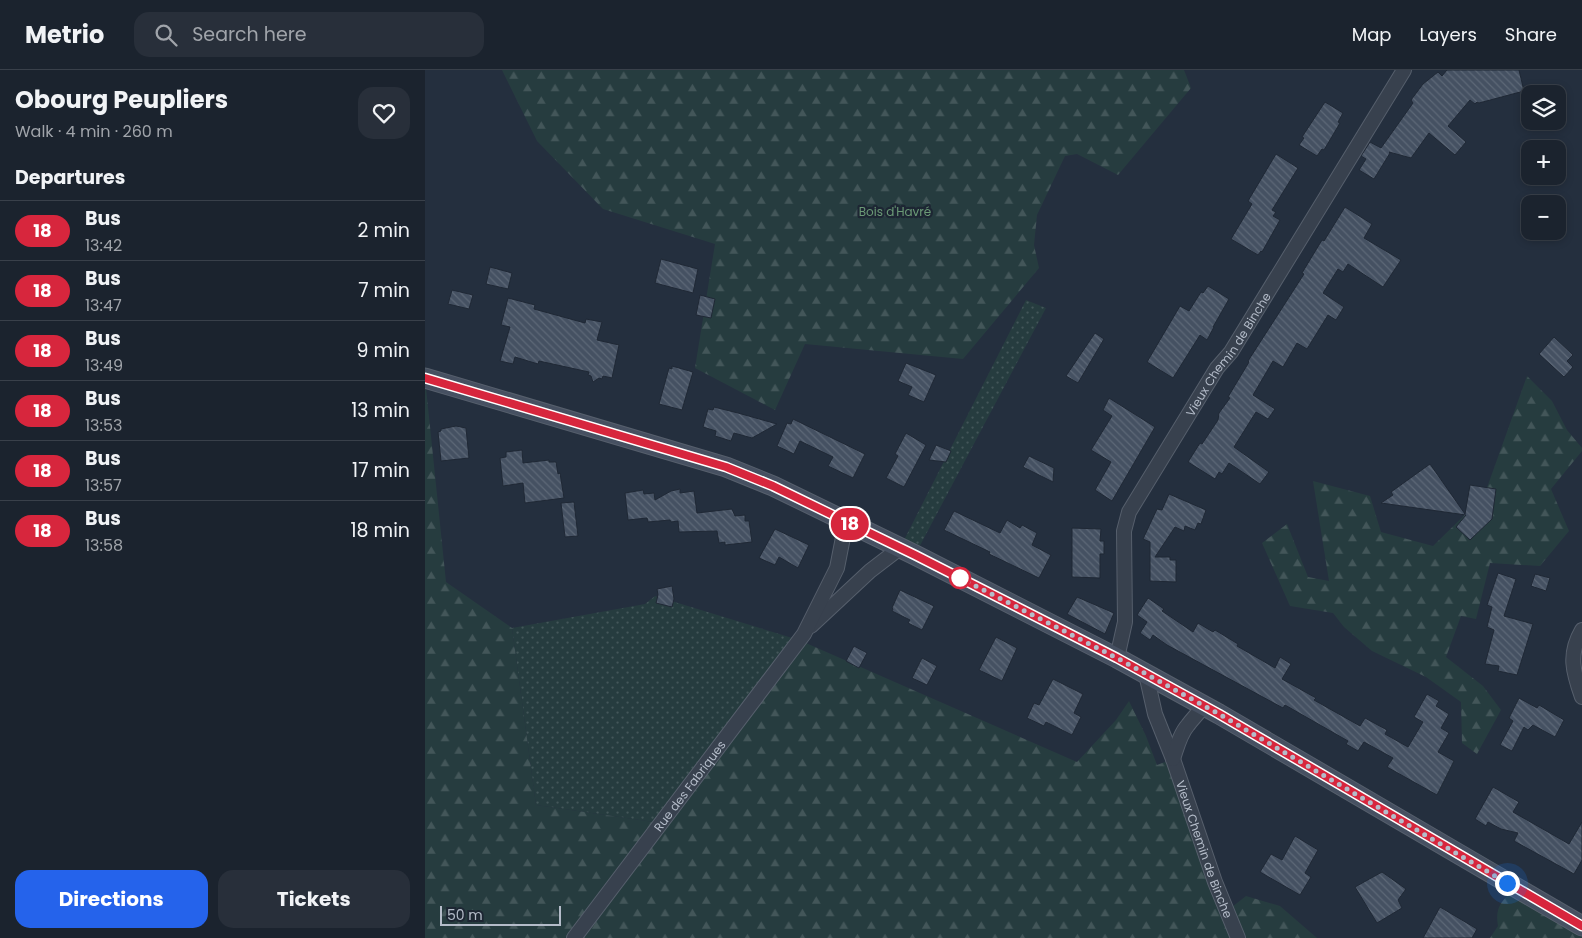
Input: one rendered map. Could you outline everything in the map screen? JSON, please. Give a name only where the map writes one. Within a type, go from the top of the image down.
[{"type":"main road","points":[[425,378],[726,467],[773,486],[1117,658],[1582,926]]},
{"type":"street","name":"Vieux Chemin de Binche","points":[[1117,658],[1125,622],[1124,531],[1129,512],[1217,368],[1237,343],[1402,71]]},
{"type":"street","name":"Rue des Fabriques","points":[[803,634],[837,568],[846,522]]},
{"type":"street","name":"Rue des Fabriques","points":[[574,938],[803,634],[869,571],[900,548]]},
{"type":"street","points":[[1582,630],[1572,656],[1582,697]]},
{"type":"street","name":"Vieux Chemin de Binche","points":[[1145,674],[1155,714],[1173,759],[1215,882],[1238,938]]},
{"type":"street","points":[[1173,759],[1181,734],[1203,706]]},
{"type":"green space","name":"Bois d'Havré","points":[[502,70],[1184,70],[1191,88],[1118,175],[1077,154],[1065,156],[1037,215],[1034,245],[1039,268],[963,359],[805,344],[775,410],[695,368],[715,244],[603,209],[537,141]]},
{"type":"green space","points":[[1026,300],[1046,308],[915,555],[900,548]]},
{"type":"green space","points":[[1527,376],[1552,401],[1567,430],[1582,448],[1582,451],[1551,489],[1569,531],[1540,566],[1490,563],[1476,619],[1461,616],[1446,657],[1483,686],[1501,710],[1477,754],[1462,743],[1461,702],[1426,677],[1372,651],[1344,627],[1333,613],[1290,606],[1262,543],[1287,524],[1308,577],[1329,581],[1313,481],[1370,496],[1381,532],[1433,546],[1484,496]]},
{"type":"green space","points":[[425,378],[446,582],[512,628],[536,805],[661,823],[799,640],[1077,762],[1116,720],[1129,701],[1146,736],[1157,765],[1173,759],[1232,907],[1246,896],[1280,906],[1317,938],[425,938]]},
{"type":"green space","points":[[655,596],[799,640],[661,823],[536,805],[512,628],[645,604]]},
{"type":"green space","points":[[1513,891],[1582,926],[1582,938],[1490,938],[1498,926],[1497,915],[1499,906]]},
{"type":"building","points":[[1447,70],[1519,70],[1523,85],[1521,85],[1521,92],[1475,104],[1470,100],[1448,126],[1466,142],[1455,155],[1429,133],[1411,158],[1389,152],[1374,179],[1359,170],[1366,159],[1361,156],[1370,142],[1381,148],[1413,103],[1411,100],[1423,84],[1438,72],[1442,76]]},
{"type":"building","points":[[1325,102],[1343,113],[1338,122],[1340,123],[1324,150],[1322,149],[1317,156],[1299,145],[1304,138],[1302,137]]},
{"type":"building","points":[[1276,154],[1298,168],[1272,210],[1276,212],[1273,216],[1280,220],[1262,252],[1258,255],[1231,239],[1252,204],[1248,201]]},
{"type":"building","points":[[1345,207],[1372,224],[1364,238],[1401,260],[1383,287],[1348,264],[1343,272],[1338,269],[1323,293],[1344,307],[1336,320],[1328,315],[1307,349],[1297,343],[1283,367],[1273,361],[1253,395],[1275,409],[1268,419],[1256,412],[1234,447],[1269,472],[1260,484],[1229,463],[1222,474],[1219,472],[1215,479],[1188,462],[1218,420],[1219,413],[1230,398],[1228,397],[1248,361],[1304,274],[1302,273],[1322,240],[1324,241]]},
{"type":"building","points":[[661,259],[698,269],[693,293],[655,283]]},
{"type":"building","points":[[490,267],[512,273],[508,289],[486,284]]},
{"type":"building","points":[[1208,286],[1229,299],[1207,340],[1200,335],[1173,378],[1147,362],[1180,306],[1189,311],[1201,292],[1203,293]]},
{"type":"building","points":[[452,290],[473,295],[469,309],[448,304]]},
{"type":"building","points":[[700,295],[715,299],[711,318],[696,315]]},
{"type":"building","points":[[508,298],[535,305],[534,309],[585,323],[586,319],[602,322],[597,340],[619,345],[612,378],[603,376],[602,379],[599,378],[593,382],[591,376],[588,375],[589,372],[539,361],[538,364],[515,357],[513,364],[500,361],[510,327],[501,325]]},
{"type":"building","points":[[1095,333],[1104,339],[1078,383],[1066,376]]},
{"type":"building","points":[[1554,337],[1573,355],[1567,361],[1573,367],[1564,377],[1539,354]]},
{"type":"building","points":[[906,363],[936,375],[924,402],[908,395],[912,387],[898,381]]},
{"type":"building","points":[[672,366],[693,372],[682,410],[659,404],[669,368],[672,369]]},
{"type":"building","points":[[1109,398],[1155,427],[1112,501],[1095,490],[1111,462],[1091,450],[1112,416],[1103,410]]},
{"type":"building","points":[[714,407],[777,424],[752,438],[734,433],[731,441],[715,436],[716,431],[703,427],[708,409],[713,410]]},
{"type":"building","points":[[793,419],[865,454],[853,478],[828,466],[833,457],[800,441],[794,454],[777,446],[787,423],[791,424]]},
{"type":"building","points":[[456,426],[466,428],[469,458],[441,461],[438,432],[441,429]]},
{"type":"building","points":[[906,433],[926,445],[904,487],[886,478],[898,456],[895,454]]},
{"type":"building","points":[[936,445],[951,451],[946,462],[929,460]]},
{"type":"building","points":[[522,450],[523,463],[549,460],[549,462],[556,462],[558,474],[560,473],[564,498],[525,503],[523,483],[503,486],[500,458],[506,457],[506,452]]},
{"type":"building","points":[[1029,456],[1054,468],[1053,482],[1023,467]]},
{"type":"building","points":[[1430,464],[1465,514],[1470,485],[1496,489],[1492,519],[1470,540],[1456,527],[1466,515],[1381,503],[1393,495],[1391,492]]},
{"type":"building","points":[[680,489],[680,493],[694,491],[697,513],[732,509],[735,516],[745,515],[745,521],[749,521],[752,542],[725,545],[725,542],[719,543],[717,531],[679,532],[678,521],[648,522],[647,518],[628,520],[625,493],[643,490],[644,494],[654,493],[655,500],[671,491]]},
{"type":"building","points":[[1169,494],[1206,510],[1201,524],[1198,523],[1195,530],[1185,526],[1184,531],[1175,527],[1155,557],[1170,557],[1170,560],[1176,560],[1176,582],[1150,581],[1150,542],[1143,539],[1157,509],[1162,510]]},
{"type":"building","points":[[574,502],[578,536],[565,537],[561,503]]},
{"type":"building","points":[[954,511],[1000,533],[1007,520],[1020,528],[1022,525],[1037,533],[1032,545],[1051,555],[1039,578],[944,530]]},
{"type":"building","points":[[1072,528],[1101,529],[1100,541],[1104,541],[1104,554],[1100,554],[1100,578],[1072,577]]},
{"type":"building","points":[[775,529],[809,545],[798,568],[779,557],[775,565],[759,558]]},
{"type":"building","points":[[1498,573],[1516,579],[1504,616],[1533,624],[1517,675],[1498,671],[1499,666],[1485,664],[1494,630],[1487,627],[1492,607],[1487,605]]},
{"type":"building","points":[[1535,574],[1550,578],[1546,591],[1531,586]]},
{"type":"building","points":[[672,586],[674,599],[672,607],[656,603],[657,589]]},
{"type":"building","points":[[900,590],[934,606],[922,630],[908,623],[910,620],[892,611]]},
{"type":"building","points":[[1077,597],[1114,613],[1105,634],[1067,614]]},
{"type":"building","points":[[1148,598],[1164,609],[1162,611],[1193,632],[1198,623],[1213,632],[1215,630],[1238,644],[1237,646],[1275,668],[1280,657],[1291,664],[1282,679],[1360,726],[1365,718],[1387,730],[1385,734],[1408,747],[1423,722],[1414,717],[1427,694],[1439,701],[1436,706],[1449,714],[1441,728],[1449,733],[1438,752],[1454,761],[1437,795],[1387,767],[1393,758],[1364,742],[1358,751],[1346,744],[1348,741],[1285,705],[1283,708],[1167,645],[1153,635],[1150,640],[1140,633],[1147,622],[1137,615]]},
{"type":"building","points":[[996,637],[1017,648],[1002,681],[979,670]]},
{"type":"building","points":[[854,646],[867,653],[859,668],[846,661]]},
{"type":"building","points":[[922,658],[937,666],[927,685],[912,678]]},
{"type":"building","points":[[1053,679],[1083,694],[1074,713],[1081,717],[1072,735],[1046,722],[1044,726],[1027,718],[1034,703],[1039,705]]},
{"type":"building","points":[[1519,698],[1537,708],[1539,705],[1564,720],[1555,737],[1533,725],[1528,730],[1524,727],[1512,751],[1500,745],[1513,721],[1509,718]]},
{"type":"building","points":[[1493,787],[1519,802],[1513,812],[1569,844],[1582,822],[1582,860],[1574,874],[1514,841],[1518,833],[1501,829],[1488,822],[1486,826],[1475,819]]},
{"type":"building","points":[[1295,836],[1318,850],[1305,873],[1311,877],[1300,895],[1260,872],[1271,854],[1282,860]]},
{"type":"building","points":[[1382,872],[1406,889],[1398,900],[1402,908],[1377,923],[1355,887]]},
{"type":"building","points":[[1440,907],[1477,929],[1472,938],[1423,938]]},
{"type":"bus line","name":"18","points":[[425,378],[726,467],[773,486],[915,555],[1100,650],[1219,714],[1582,926]]},
{"type":"route","points":[[960,578],[1117,658],[1219,714],[1507,883]]}]
